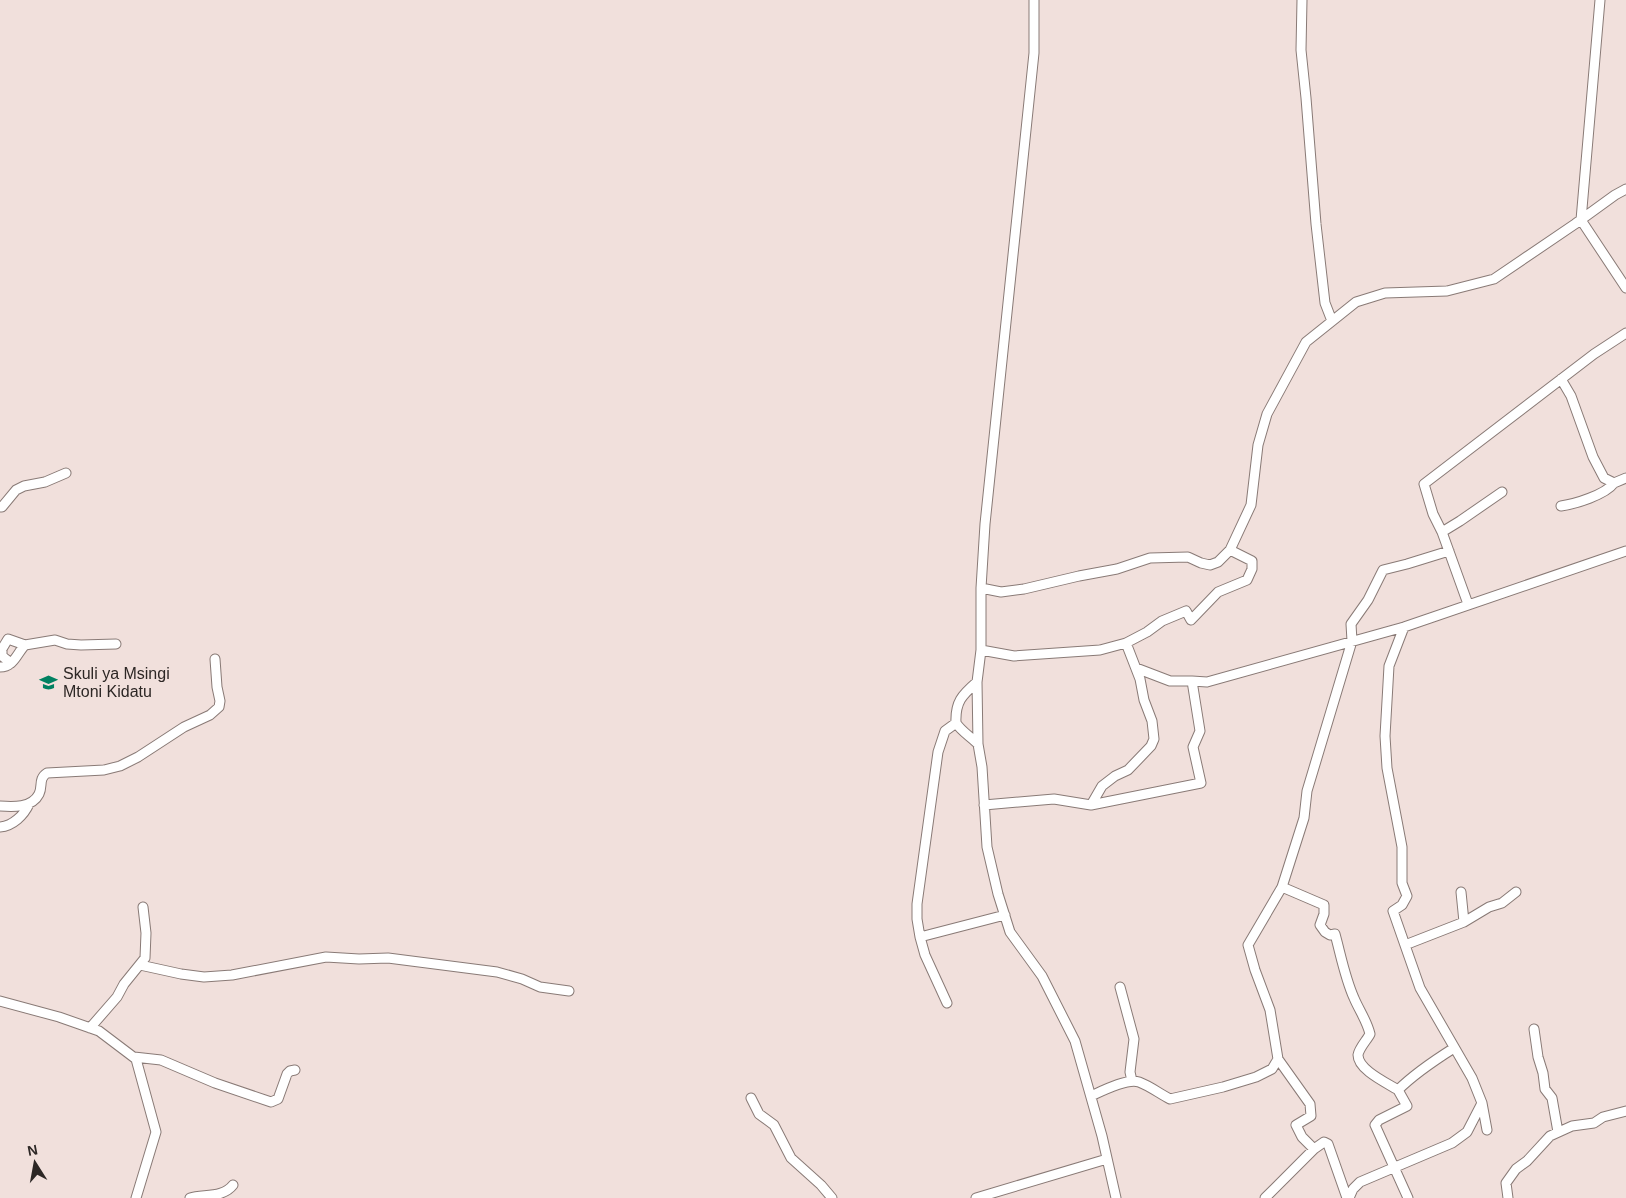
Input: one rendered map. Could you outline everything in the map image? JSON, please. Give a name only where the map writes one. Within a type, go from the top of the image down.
[{"type":"street","points":[[1034,0],[1034,53],[985,524],[981,588],[981,650],[977,682],[978,744],[982,767],[987,847],[1004,915],[1010,932],[1042,976],[1075,1042],[1091,1096],[1116,1198]]},
{"type":"street","points":[[1302,0],[1301,50],[1316,224],[1325,303],[1332,321]]},
{"type":"street","points":[[1600,0],[1581,220],[1626,288]]},
{"type":"street","points":[[981,588],[1001,592],[1024,589],[1117,569],[1150,558],[1188,557],[1210,565],[1218,562],[1230,550],[1251,505],[1258,445],[1267,414],[1306,342],[1356,302],[1385,293],[1447,291],[1494,279],[1626,189]]},
{"type":"street","points":[[1468,604],[1442,532],[1433,514],[1424,484],[1594,354],[1626,333]]},
{"type":"street","points":[[1561,379],[1572,396],[1593,457],[1604,478],[1614,484]]},
{"type":"street","points":[[0,507],[16,490],[24,486],[45,482],[66,473]]},
{"type":"street","points":[[1560,506],[1571,505],[1592,497],[1626,478]]},
{"type":"street","points":[[1442,532],[1460,522],[1502,492]]},
{"type":"street","points":[[981,650],[1014,656],[1100,650],[1126,643],[1147,632],[1162,621],[1186,611],[1191,620],[1218,592],[1247,580],[1252,569],[1252,561],[1230,550]]},
{"type":"street","points":[[1314,1148],[1302,1137],[1296,1125],[1311,1116],[1310,1104],[1278,1059],[1270,1010],[1254,970],[1248,945],[1282,887],[1304,818],[1307,791],[1352,640],[1351,624],[1368,600],[1383,570],[1449,551]]},
{"type":"street","points":[[1136,668],[1170,681],[1207,682],[1404,626],[1626,551]]},
{"type":"street","points":[[1404,626],[1389,666],[1385,736],[1387,768],[1402,847],[1402,883],[1407,896],[1402,905],[1393,910],[1420,988],[1472,1078],[1482,1103],[1487,1130]]},
{"type":"street","points":[[11,663],[2,656],[2,649],[8,639],[25,645],[55,640],[67,644],[81,645],[116,644]]},
{"type":"street","points":[[1091,805],[1102,786],[1115,776],[1128,770],[1151,746],[1154,739],[1152,721],[1136,668],[1126,643]]},
{"type":"street","points":[[0,667],[11,663],[25,645]]},
{"type":"street","points":[[0,828],[16,820],[25,812],[29,804],[39,794],[41,780],[47,773],[104,770],[120,766],[215,711],[219,707],[220,701],[215,659]]},
{"type":"street","points":[[984,805],[1054,799],[1091,805],[1201,782],[1193,747],[1200,731],[1192,681]]},
{"type":"street","points":[[977,682],[963,695],[955,710],[956,722],[961,731],[978,744]]},
{"type":"street","points":[[947,1003],[925,955],[916,919],[938,752],[945,731],[956,722]]},
{"type":"street","points":[[0,806],[11,807],[29,804]]},
{"type":"street","points":[[1282,887],[1324,905],[1324,914],[1320,925],[1324,932],[1330,935],[1336,934],[1341,959],[1354,998],[1370,1034],[1358,1056],[1371,1075],[1378,1077],[1398,1090],[1406,1106],[1379,1120],[1374,1125],[1408,1198]]},
{"type":"street","points":[[1461,892],[1464,922]]},
{"type":"street","points":[[1405,945],[1464,922],[1502,902],[1516,892]]},
{"type":"street","points":[[90,1028],[117,997],[124,984],[145,958],[146,933],[143,907]]},
{"type":"street","points":[[920,937],[1004,915]]},
{"type":"street","points":[[140,965],[204,977],[232,975],[326,957],[388,958],[497,972],[522,979],[540,987],[569,991]]},
{"type":"street","points":[[1120,987],[1134,1038],[1130,1072],[1132,1081]]},
{"type":"street","points":[[0,1001],[60,1017],[99,1031],[134,1057],[156,1132],[136,1198]]},
{"type":"street","points":[[1534,1029],[1545,1089],[1552,1098],[1558,1132]]},
{"type":"street","points":[[1398,1090],[1413,1076],[1454,1048]]},
{"type":"street","points":[[134,1057],[161,1060],[230,1089],[271,1102],[278,1099],[286,1074],[295,1070]]},
{"type":"street","points":[[1091,1096],[1132,1081],[1139,1082],[1170,1099],[1223,1087],[1256,1077],[1272,1069],[1278,1059]]},
{"type":"street","points":[[751,1098],[759,1114],[774,1125],[791,1158],[821,1185],[832,1198]]},
{"type":"street","points":[[1348,1198],[1360,1182],[1393,1166],[1452,1142],[1467,1132],[1482,1103]]},
{"type":"street","points":[[1508,1198],[1506,1183],[1516,1169],[1526,1162],[1550,1136],[1572,1126],[1594,1123],[1603,1117],[1626,1111]]},
{"type":"street","points":[[1265,1198],[1314,1148],[1324,1142],[1328,1144],[1348,1198]]},
{"type":"street","points":[[976,1198],[1107,1159]]},
{"type":"street","points":[[190,1198],[199,1195],[212,1196],[229,1191],[233,1186]]},
{"type":"place","name":"Skuli ya Msingi Mtoni Kidatu","points":[[49,682]]}]
